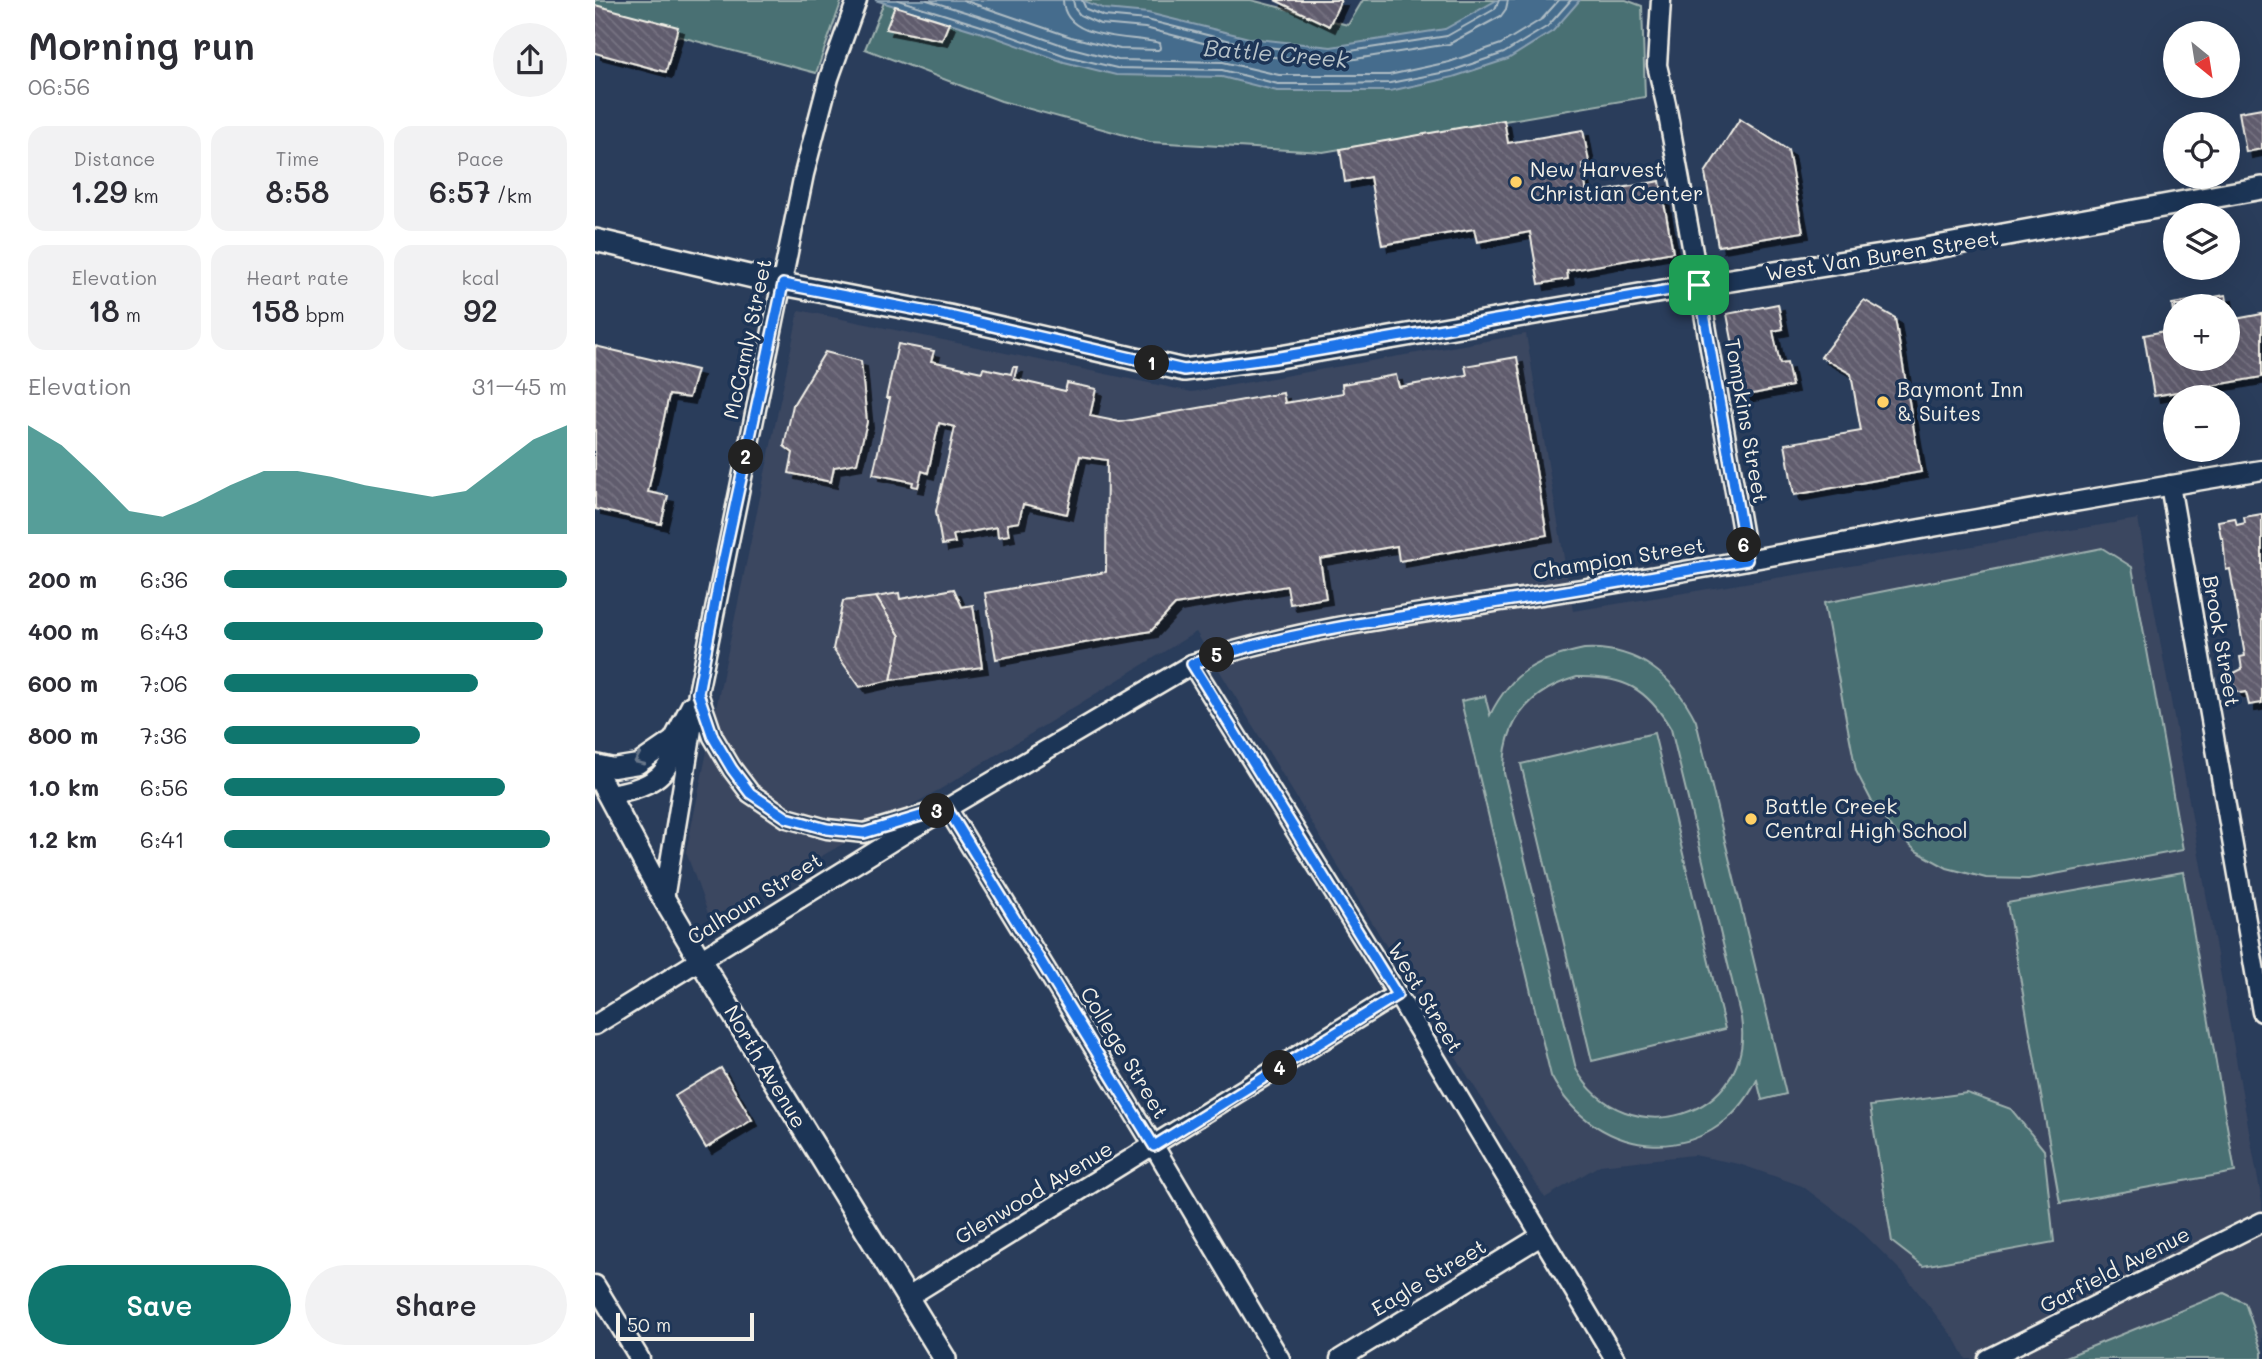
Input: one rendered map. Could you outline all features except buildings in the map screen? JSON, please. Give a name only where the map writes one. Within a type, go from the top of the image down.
[{"type":"street","name":"Tompkins Street","points":[[1661,0],[1657,65],[1747,560]]},
{"type":"street","name":"McCamly Street","points":[[664,899],[720,576],[814,135],[835,59],[856,3]]},
{"type":"street","name":"West Van Buren Street","points":[[595,240],[783,284],[949,316],[1184,370],[1274,358],[1920,250],[2262,188]]},
{"type":"street","name":"Champion Street","points":[[1192,664],[1218,655],[1344,626],[1596,587],[2262,470]]},
{"type":"street","name":"Brook Street","points":[[2170,485],[2262,1012]]},
{"type":"street","name":"Calhoun Street","points":[[595,1025],[947,808],[1192,664]]},
{"type":"street","name":"West Street","points":[[1192,664],[1397,995],[1615,1359]]},
{"type":"street","points":[[595,764],[613,768],[638,764],[673,740],[698,693]]},
{"type":"street","points":[[698,693],[713,737],[732,769],[750,793],[787,818],[827,829],[864,833],[947,808]]},
{"type":"street","points":[[608,794],[634,791],[647,785],[662,772],[670,759],[673,740]]},
{"type":"street","name":"North Avenue","points":[[595,770],[700,960],[945,1359]]},
{"type":"street","name":"College Street","points":[[947,808],[1154,1146],[1280,1359]]},
{"type":"street","name":"Glenwood Avenue","points":[[908,1297],[1397,995]]},
{"type":"street","name":"Garfield Avenue","points":[[1988,1359],[2262,1222]]},
{"type":"street","name":"Eagle Street","points":[[1340,1359],[1541,1236]]},
{"type":"street","points":[[595,1285],[640,1359]]},
{"type":"shaded area","name":"Battle Creek Central High School","points":[[799,310],[1192,392],[1526,334],[1573,611],[2138,519],[2262,1202],[2262,1359],[1966,1359],[1957,1342],[1903,1273],[1857,1227],[1802,1186],[1739,1164],[1694,1155],[1600,1165],[1545,1198],[1410,985],[1196,632],[944,787],[710,919],[686,852]]},
{"type":"green space","points":[[595,0],[842,0],[816,73],[595,14]]},
{"type":"green space","points":[[885,0],[1251,0],[1348,25],[1363,0],[1626,0],[1642,6],[1645,97],[1323,152],[1150,142],[1001,101],[865,49]]},
{"type":"green space","points":[[2102,548],[2132,567],[2183,850],[2028,879],[1986,878],[1947,868],[1916,851],[1891,828],[1871,800],[1856,771],[1824,603]]},
{"type":"green space","points":[[1584,649],[1621,653],[1652,667],[1677,690],[1696,721],[1786,1094],[1762,1100],[1757,1080],[1737,1110],[1712,1130],[1684,1142],[1654,1145],[1624,1139],[1596,1126],[1571,1105],[1551,1076],[1461,701],[1485,696],[1490,715],[1507,688],[1528,669],[1553,657]],"holes":[[[1577,677],[1594,677],[1633,687],[1653,703],[1671,729],[1741,1018],[1740,1052],[1728,1080],[1708,1101],[1683,1114],[1654,1117],[1625,1112],[1598,1096],[1576,1069],[1504,773],[1508,738],[1522,711],[1545,691],[1560,683]]]},
{"type":"green space","points":[[1654,733],[1725,1029],[1592,1061],[1521,764]]},
{"type":"green space","points":[[2183,872],[2235,1172],[2060,1203],[2007,903]]},
{"type":"green space","points":[[1967,1093],[2011,1109],[2044,1150],[2054,1242],[1923,1266],[1892,1242],[1870,1106]]},
{"type":"green space","points":[[2224,1293],[2245,1303],[2262,1359],[2061,1359]]},
{"type":"water","name":"Battle Creek","points":[[875,0],[1081,0],[1105,9],[1148,13],[1249,38],[1331,47],[1445,29],[1497,0],[1580,0],[1553,31],[1508,59],[1453,77],[1390,91],[1277,91],[1222,77],[1116,75],[1064,62],[992,36]]},
{"type":"place","name":"New Harvest Christian Center","points":[[1516,182]]},
{"type":"place","name":"Baymont Inn & Suites","points":[[1883,402]]},
{"type":"place","name":"Battle Creek Central High School","points":[[1751,819]]},
{"type":"route","points":[[783,284],[949,316],[1184,370],[1274,358],[1699,285],[1747,560],[1596,587],[1344,626],[1218,655],[1192,664],[1397,995],[1154,1146],[947,808],[864,833],[827,829],[787,818],[750,793],[713,737],[698,693],[720,576],[783,284]]}]
